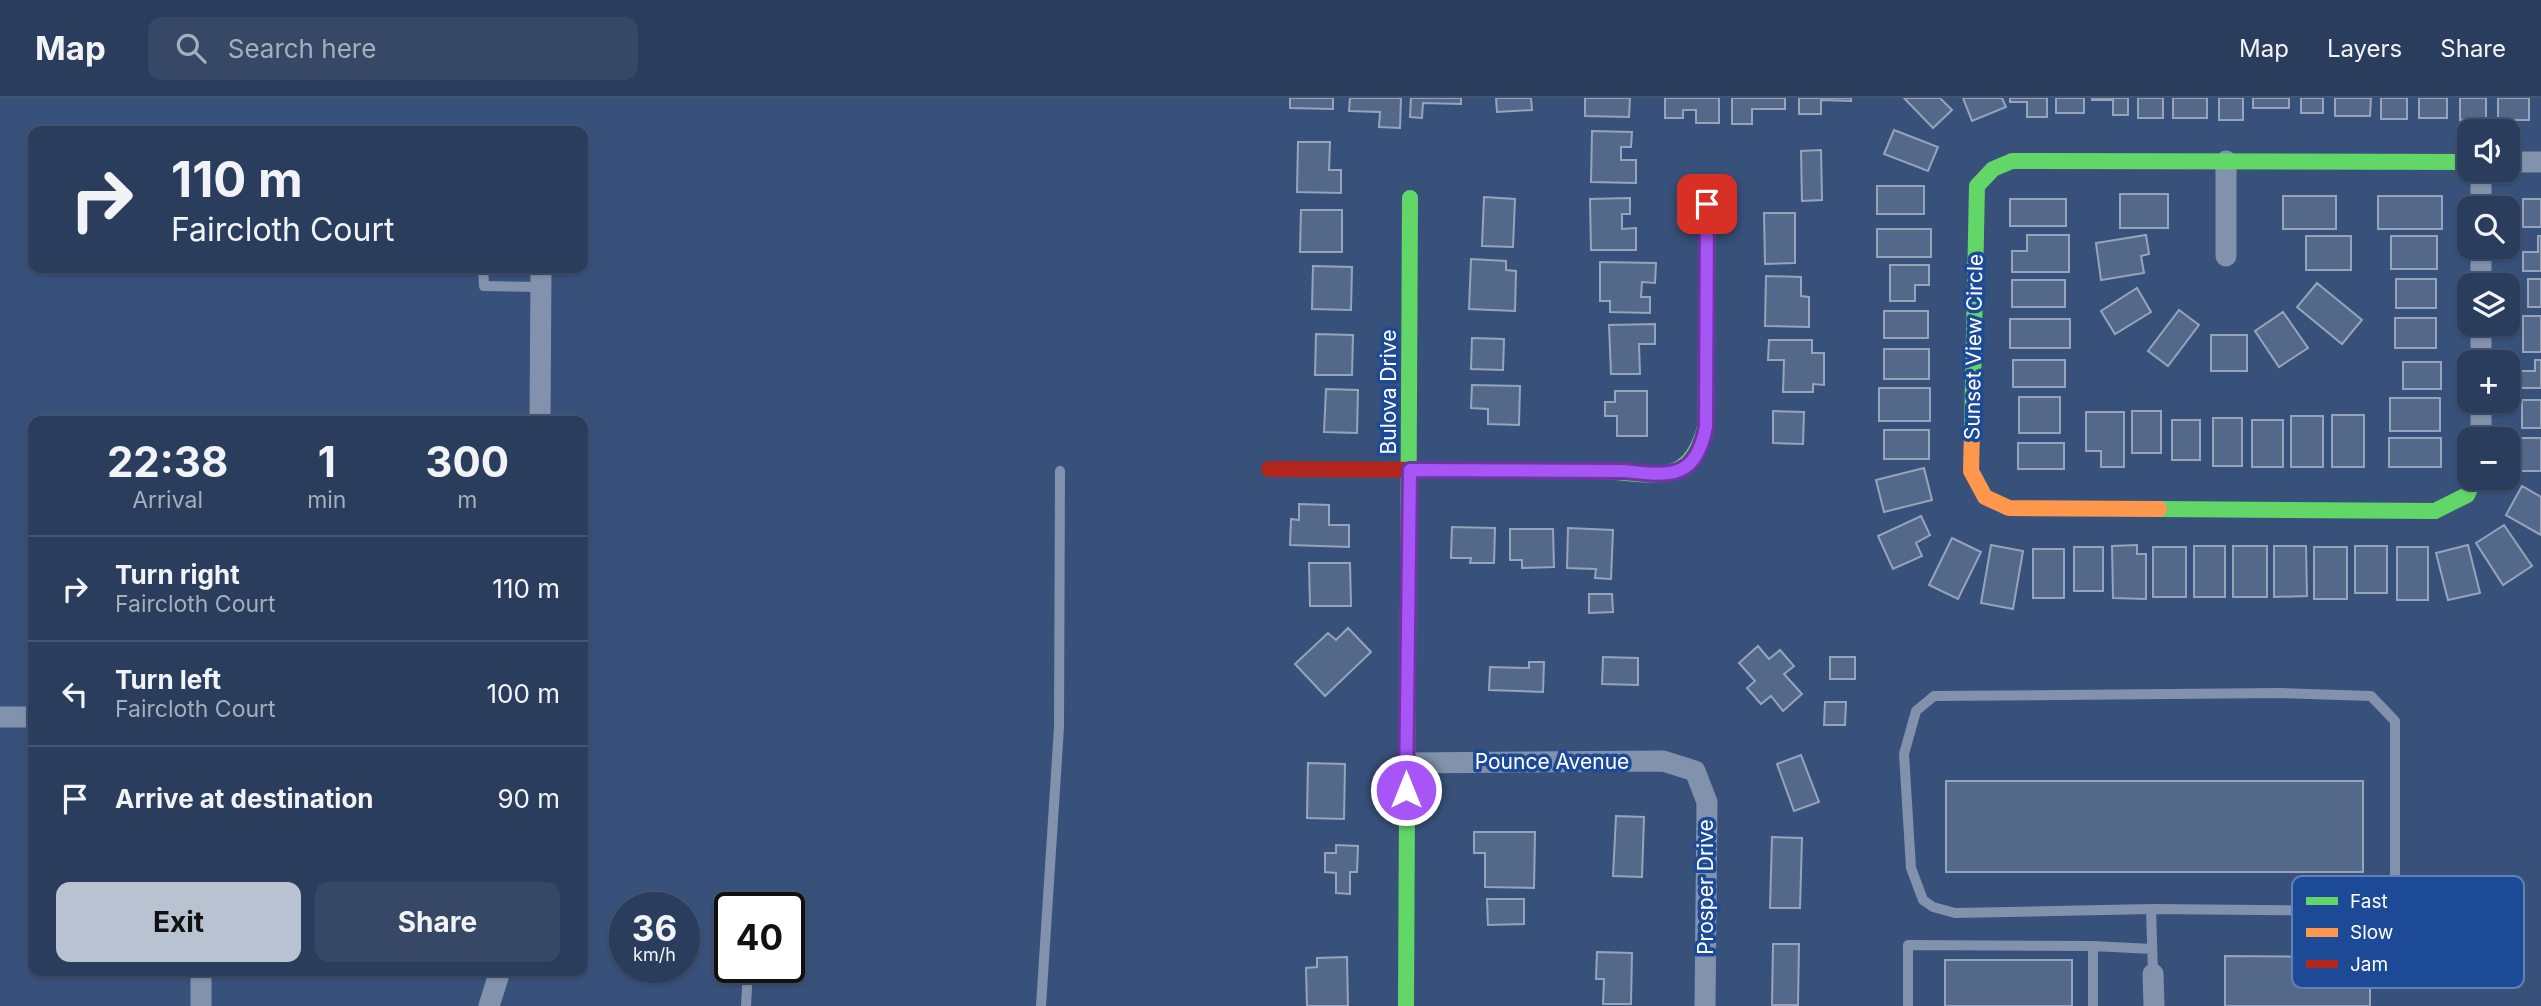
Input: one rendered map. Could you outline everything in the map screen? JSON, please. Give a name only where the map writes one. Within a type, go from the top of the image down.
[{"type":"street","name":"Sunset View Circle","points":[[2457,162],[2012,161],[1993,169],[1977,186],[1971,471],[1984,497],[2009,508],[2435,511],[2467,495],[2469,490]]},
{"type":"street","points":[[2226,162],[2226,256]]},
{"type":"street","points":[[2520,162],[2541,162]]},
{"type":"street","name":"Bulova Drive","points":[[1406,1006],[1410,198]]},
{"type":"street","points":[[1269,469],[1624,471],[1656,474],[1679,471],[1695,460],[1706,427],[1707,204]]},
{"type":"street","points":[[540,416],[541,278]]},
{"type":"street","points":[[0,717],[28,717]]},
{"type":"street","name":"Pounce Avenue","points":[[1407,763],[1664,761],[1695,771]]},
{"type":"street","name":"Prosper Drive","points":[[1695,771],[1707,802],[1705,1006]]},
{"type":"street","points":[[2153,974],[2154,1006]]},
{"type":"street","points":[[201,976],[201,1006]]},
{"type":"street","points":[[489,1006],[498,976]]},
{"type":"lane","points":[[483,273],[484,286],[541,278]]},
{"type":"lane","points":[[1041,1006],[1059,727],[1060,471]]},
{"type":"lane","points":[[2292,910],[2151,909],[1955,913],[1933,907],[1923,900],[1912,868],[1904,754],[1916,711],[1934,696],[2280,693],[2371,696],[2395,721],[2395,876]]},
{"type":"lane","points":[[2151,909],[2153,974]]},
{"type":"lane","points":[[1908,1006],[1908,945],[2152,949]]},
{"type":"lane","points":[[2093,946],[2093,1006]]},
{"type":"lane","points":[[746,1006],[747,983]]},
{"type":"building","points":[[1290,98],[1333,98],[1333,109],[1290,108]]},
{"type":"building","points":[[1350,98],[1401,98],[1400,128],[1379,127],[1380,112],[1349,111]]},
{"type":"building","points":[[1411,98],[1461,98],[1461,104],[1423,103],[1422,118],[1410,117]]},
{"type":"building","points":[[1496,98],[1531,98],[1532,110],[1497,112]]},
{"type":"building","points":[[1585,98],[1630,98],[1629,117],[1585,116]]},
{"type":"building","points":[[1665,98],[1719,98],[1719,123],[1696,123],[1696,110],[1683,110],[1683,118],[1665,118]]},
{"type":"building","points":[[1732,98],[1785,98],[1785,109],[1752,109],[1752,124],[1732,124]]},
{"type":"building","points":[[1799,98],[1851,98],[1851,101],[1821,100],[1821,114],[1799,114]]},
{"type":"building","points":[[1904,98],[1940,98],[1952,110],[1933,128]]},
{"type":"building","points":[[1963,98],[2002,98],[2006,107],[1972,121]]},
{"type":"building","points":[[2010,98],[2047,98],[2047,117],[2027,117],[2027,102],[2010,102]]},
{"type":"building","points":[[2056,98],[2084,98],[2084,113],[2056,113]]},
{"type":"building","points":[[2092,98],[2128,98],[2128,115],[2113,115],[2113,100]]},
{"type":"building","points":[[2138,98],[2163,98],[2163,118],[2138,118]]},
{"type":"building","points":[[2173,98],[2207,98],[2207,118],[2173,118]]},
{"type":"building","points":[[2219,98],[2243,98],[2243,120],[2219,120]]},
{"type":"building","points":[[2253,98],[2289,98],[2289,108],[2253,108]]},
{"type":"building","points":[[2301,98],[2323,98],[2323,113],[2301,113]]},
{"type":"building","points":[[2335,98],[2371,98],[2370,116],[2335,116]]},
{"type":"building","points":[[2381,98],[2407,98],[2407,119],[2381,119]]},
{"type":"building","points":[[2419,98],[2447,98],[2447,118],[2419,118]]},
{"type":"building","points":[[2460,98],[2486,98],[2486,119],[2460,119]]},
{"type":"building","points":[[2498,98],[2529,98],[2529,120],[2498,119]]},
{"type":"building","points":[[1894,130],[1938,147],[1928,171],[1884,154]]},
{"type":"building","points":[[1592,131],[1632,132],[1631,147],[1621,147],[1621,160],[1636,160],[1636,183],[1591,182]]},
{"type":"building","points":[[1298,142],[1330,142],[1329,170],[1341,170],[1341,193],[1297,192]]},
{"type":"building","points":[[1821,150],[1822,200],[1802,201],[1801,151]]},
{"type":"building","points":[[1877,186],[1924,186],[1924,214],[1877,214]]},
{"type":"building","points":[[2120,194],[2168,194],[2168,228],[2120,228]]},
{"type":"building","points":[[2283,196],[2336,196],[2336,229],[2283,229]]},
{"type":"building","points":[[2378,196],[2442,196],[2442,229],[2378,229]]},
{"type":"building","points":[[1484,197],[1515,199],[1513,247],[1482,246]]},
{"type":"building","points":[[1630,198],[1630,214],[1622,214],[1622,229],[1636,228],[1636,250],[1591,250],[1590,199]]},
{"type":"building","points":[[2010,199],[2066,199],[2066,226],[2010,226]]},
{"type":"building","points":[[2523,199],[2541,199],[2541,227],[2523,227]]},
{"type":"building","points":[[1301,210],[1342,210],[1342,252],[1300,252]]},
{"type":"building","points":[[1764,213],[1795,213],[1795,263],[1765,264]]},
{"type":"building","points":[[1877,229],[1931,229],[1931,257],[1877,257]]},
{"type":"building","points":[[2027,235],[2069,235],[2069,272],[2012,272],[2012,251],[2027,251]]},
{"type":"building","points":[[2146,235],[2149,254],[2141,256],[2144,273],[2101,280],[2096,243]]},
{"type":"building","points":[[2306,236],[2351,236],[2351,270],[2306,270]]},
{"type":"building","points":[[2391,236],[2437,236],[2437,269],[2391,269]]},
{"type":"building","points":[[2538,236],[2541,236],[2541,271],[2523,271],[2523,252],[2538,252]]},
{"type":"building","points":[[1471,259],[1506,261],[1506,270],[1516,271],[1515,311],[1469,309]]},
{"type":"building","points":[[1600,262],[1656,263],[1655,283],[1642,282],[1641,297],[1650,297],[1650,313],[1610,312],[1610,301],[1600,301]]},
{"type":"building","points":[[1890,265],[1929,265],[1929,285],[1915,285],[1915,301],[1890,301]]},
{"type":"building","points":[[1313,266],[1352,267],[1351,310],[1312,309]]},
{"type":"building","points":[[1766,276],[1801,277],[1801,296],[1809,297],[1809,327],[1765,326]]},
{"type":"building","points":[[2396,279],[2436,279],[2436,308],[2396,308]]},
{"type":"building","points":[[2528,279],[2541,279],[2541,307],[2528,307]]},
{"type":"building","points":[[2012,280],[2065,280],[2065,307],[2012,307]]},
{"type":"building","points":[[2317,283],[2362,320],[2342,344],[2297,307]]},
{"type":"building","points":[[2137,288],[2151,312],[2115,334],[2101,311]]},
{"type":"building","points":[[2179,310],[2199,325],[2168,366],[2148,351]]},
{"type":"building","points":[[1884,311],[1928,311],[1928,338],[1884,338]]},
{"type":"building","points":[[2283,312],[2308,348],[2279,367],[2255,331]]},
{"type":"building","points":[[2523,316],[2541,316],[2541,352],[2523,352]]},
{"type":"building","points":[[2395,318],[2436,318],[2436,348],[2395,348]]},
{"type":"building","points":[[2010,319],[2070,319],[2070,348],[2010,348]]},
{"type":"building","points":[[1655,324],[1655,344],[1639,344],[1640,374],[1611,374],[1609,325]]},
{"type":"building","points":[[1316,334],[1353,335],[1352,375],[1315,375]]},
{"type":"building","points":[[2211,335],[2247,335],[2247,371],[2211,371]]},
{"type":"building","points":[[1472,338],[1504,339],[1503,370],[1471,369]]},
{"type":"building","points":[[1769,340],[1812,340],[1812,353],[1824,353],[1824,385],[1813,384],[1813,392],[1783,392],[1784,360],[1768,360]]},
{"type":"building","points":[[1884,349],[1929,349],[1929,379],[1884,379]]},
{"type":"building","points":[[2013,360],[2065,360],[2065,387],[2013,387]]},
{"type":"building","points":[[2535,360],[2541,360],[2541,388],[2521,388],[2521,371],[2535,371]]},
{"type":"building","points":[[2403,362],[2441,362],[2441,389],[2403,389]]},
{"type":"building","points":[[1472,385],[1520,386],[1519,425],[1488,424],[1488,409],[1471,408]]},
{"type":"building","points":[[1879,388],[1930,388],[1930,421],[1879,421]]},
{"type":"building","points":[[1326,389],[1358,390],[1357,433],[1324,432]]},
{"type":"building","points":[[1615,391],[1647,391],[1647,436],[1617,436],[1617,416],[1605,416],[1605,402],[1615,402]]},
{"type":"building","points":[[2019,397],[2060,397],[2060,433],[2019,433]]},
{"type":"building","points":[[2390,398],[2440,398],[2440,431],[2390,431]]},
{"type":"building","points":[[2522,400],[2541,400],[2541,428],[2522,428]]},
{"type":"building","points":[[1773,411],[1804,412],[1803,444],[1773,443]]},
{"type":"building","points":[[2132,411],[2161,411],[2161,453],[2132,453]]},
{"type":"building","points":[[2086,412],[2124,412],[2124,467],[2101,467],[2101,451],[2086,451]]},
{"type":"building","points":[[2332,415],[2364,415],[2364,467],[2332,467]]},
{"type":"building","points":[[2291,416],[2323,416],[2323,467],[2291,467]]},
{"type":"building","points":[[2213,418],[2242,418],[2242,466],[2213,466]]},
{"type":"building","points":[[2172,420],[2200,420],[2200,460],[2172,460]]},
{"type":"building","points":[[2252,420],[2283,420],[2283,467],[2252,467]]},
{"type":"building","points":[[1884,430],[1929,430],[1929,459],[1884,459]]},
{"type":"building","points":[[2389,438],[2441,438],[2441,467],[2389,467]]},
{"type":"building","points":[[2521,438],[2541,438],[2541,471],[2521,471]]},
{"type":"building","points":[[2018,443],[2064,443],[2064,469],[2018,469]]},
{"type":"building","points":[[1924,468],[1932,500],[1884,512],[1876,480]]},
{"type":"building","points":[[2522,486],[2541,497],[2541,535],[2506,515]]},
{"type":"building","points":[[1299,504],[1329,505],[1329,525],[1349,525],[1349,547],[1290,545],[1291,519],[1299,520]]},
{"type":"building","points":[[1921,516],[1930,535],[1916,543],[1922,556],[1893,569],[1878,536]]},
{"type":"building","points":[[2504,525],[2532,566],[2503,585],[2476,543]]},
{"type":"building","points":[[1452,527],[1495,528],[1494,563],[1470,563],[1471,558],[1451,558]]},
{"type":"building","points":[[1568,528],[1613,530],[1611,579],[1595,578],[1596,569],[1567,568]]},
{"type":"building","points":[[1510,529],[1553,529],[1554,567],[1522,568],[1522,560],[1510,560]]},
{"type":"building","points":[[1952,538],[1981,552],[1958,599],[1929,585]]},
{"type":"building","points":[[1991,545],[2023,551],[2013,609],[1981,603]]},
{"type":"building","points":[[2137,545],[2137,554],[2146,554],[2146,599],[2113,598],[2112,546]]},
{"type":"building","points":[[2468,545],[2480,593],[2448,600],[2436,553]]},
{"type":"building","points":[[2194,546],[2225,546],[2225,597],[2194,597]]},
{"type":"building","points":[[2233,546],[2267,546],[2267,597],[2233,597]]},
{"type":"building","points":[[2274,546],[2306,546],[2307,596],[2274,597]]},
{"type":"building","points":[[2355,546],[2387,546],[2387,593],[2355,593]]},
{"type":"building","points":[[2074,547],[2103,547],[2103,591],[2074,591]]},
{"type":"building","points":[[2153,547],[2186,547],[2186,597],[2153,597]]},
{"type":"building","points":[[2314,547],[2347,547],[2347,599],[2314,599]]},
{"type":"building","points":[[2397,547],[2428,547],[2428,600],[2397,600]]},
{"type":"building","points":[[2033,549],[2064,549],[2064,598],[2033,598]]},
{"type":"building","points":[[1309,563],[1350,563],[1351,606],[1310,606]]},
{"type":"building","points":[[1589,594],[1612,594],[1613,612],[1589,613]]},
{"type":"building","points":[[1348,628],[1371,652],[1325,696],[1295,664],[1328,633],[1336,640]]},
{"type":"building","points":[[1758,646],[1769,659],[1780,650],[1794,666],[1784,674],[1802,694],[1783,711],[1771,696],[1761,704],[1747,688],[1755,681],[1739,663]]},
{"type":"building","points":[[1603,657],[1638,658],[1638,685],[1602,684]]},
{"type":"building","points":[[1830,657],[1855,657],[1855,679],[1830,679]]},
{"type":"building","points":[[1529,662],[1544,662],[1543,692],[1489,690],[1490,667],[1529,668]]},
{"type":"building","points":[[1825,702],[1846,702],[1845,725],[1824,725]]},
{"type":"building","points":[[1801,755],[1819,802],[1794,811],[1777,764]]},
{"type":"building","points":[[1308,763],[1345,764],[1344,819],[1307,818]]},
{"type":"building","points":[[1946,781],[2363,781],[2363,872],[1946,872]]},
{"type":"building","points":[[1616,816],[1644,817],[1642,877],[1613,876]]},
{"type":"building","points":[[1474,832],[1535,832],[1534,888],[1485,887],[1485,853],[1474,853]]},
{"type":"building","points":[[1772,837],[1802,838],[1800,908],[1770,908]]},
{"type":"building","points":[[1336,845],[1358,846],[1357,872],[1350,872],[1350,894],[1336,893],[1336,873],[1325,872],[1325,853],[1336,853]]},
{"type":"building","points":[[1487,899],[1524,899],[1524,924],[1488,925]]},
{"type":"building","points":[[1773,944],[1799,944],[1798,1005],[1772,1005]]},
{"type":"building","points":[[1597,952],[1632,953],[1631,1004],[1603,1004],[1604,979],[1596,979]]},
{"type":"building","points":[[2225,956],[2292,956],[2292,988],[2370,988],[2370,1006],[2225,1006]]},
{"type":"building","points":[[1347,957],[1348,1006],[1307,1006],[1306,968],[1317,967],[1317,958]]},
{"type":"building","points":[[1945,960],[2072,960],[2072,1006],[1945,1006]]},
{"type":"traffic: fast","points":[[1972,430],[1977,186],[1993,169],[2012,161],[2457,162]]},
{"type":"traffic: fast","points":[[1406,1006],[1410,198]]},
{"type":"traffic: fast","points":[[1594,471],[1663,474],[1688,462],[1698,448],[1705,427],[1708,204]]},
{"type":"traffic: fast","points":[[2159,509],[2435,511],[2467,495],[2469,490]]},
{"type":"traffic: slow","points":[[1972,430],[1971,471],[1985,497],[2009,508],[2159,509]]},
{"type":"traffic: jam","points":[[1269,469],[1594,471]]},
{"type":"route","points":[[1406,790],[1410,470],[1624,471],[1656,474],[1679,471],[1695,460],[1702,446],[1706,427],[1707,204]]}]
